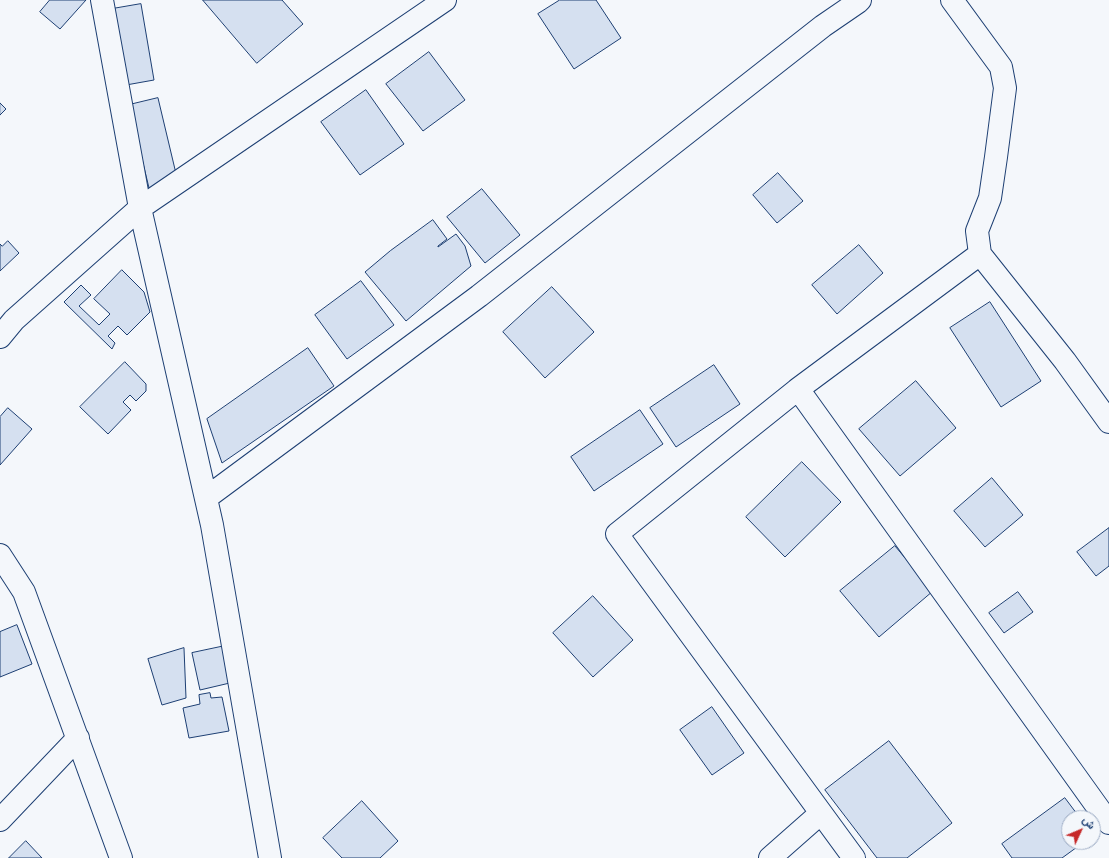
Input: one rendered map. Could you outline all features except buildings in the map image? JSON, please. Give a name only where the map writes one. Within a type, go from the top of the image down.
[{"type":"street","points":[[102,0],[140,208],[212,525],[270,858]]},
{"type":"street","points":[[0,337],[14,320],[140,208],[445,0]]},
{"type":"street","points":[[206,498],[479,296],[823,26],[860,0]]},
{"type":"street","points":[[952,0],[1001,67],[1005,88],[990,198],[977,232],[980,254],[1066,361],[1109,422]]},
{"type":"street","points":[[854,858],[618,534],[798,389],[980,254]]},
{"type":"street","points":[[798,389],[1109,823]]},
{"type":"street","points":[[0,555],[24,592],[121,858]]},
{"type":"street","points":[[0,820],[78,738]]},
{"type":"street","points":[[770,858],[821,813]]}]
